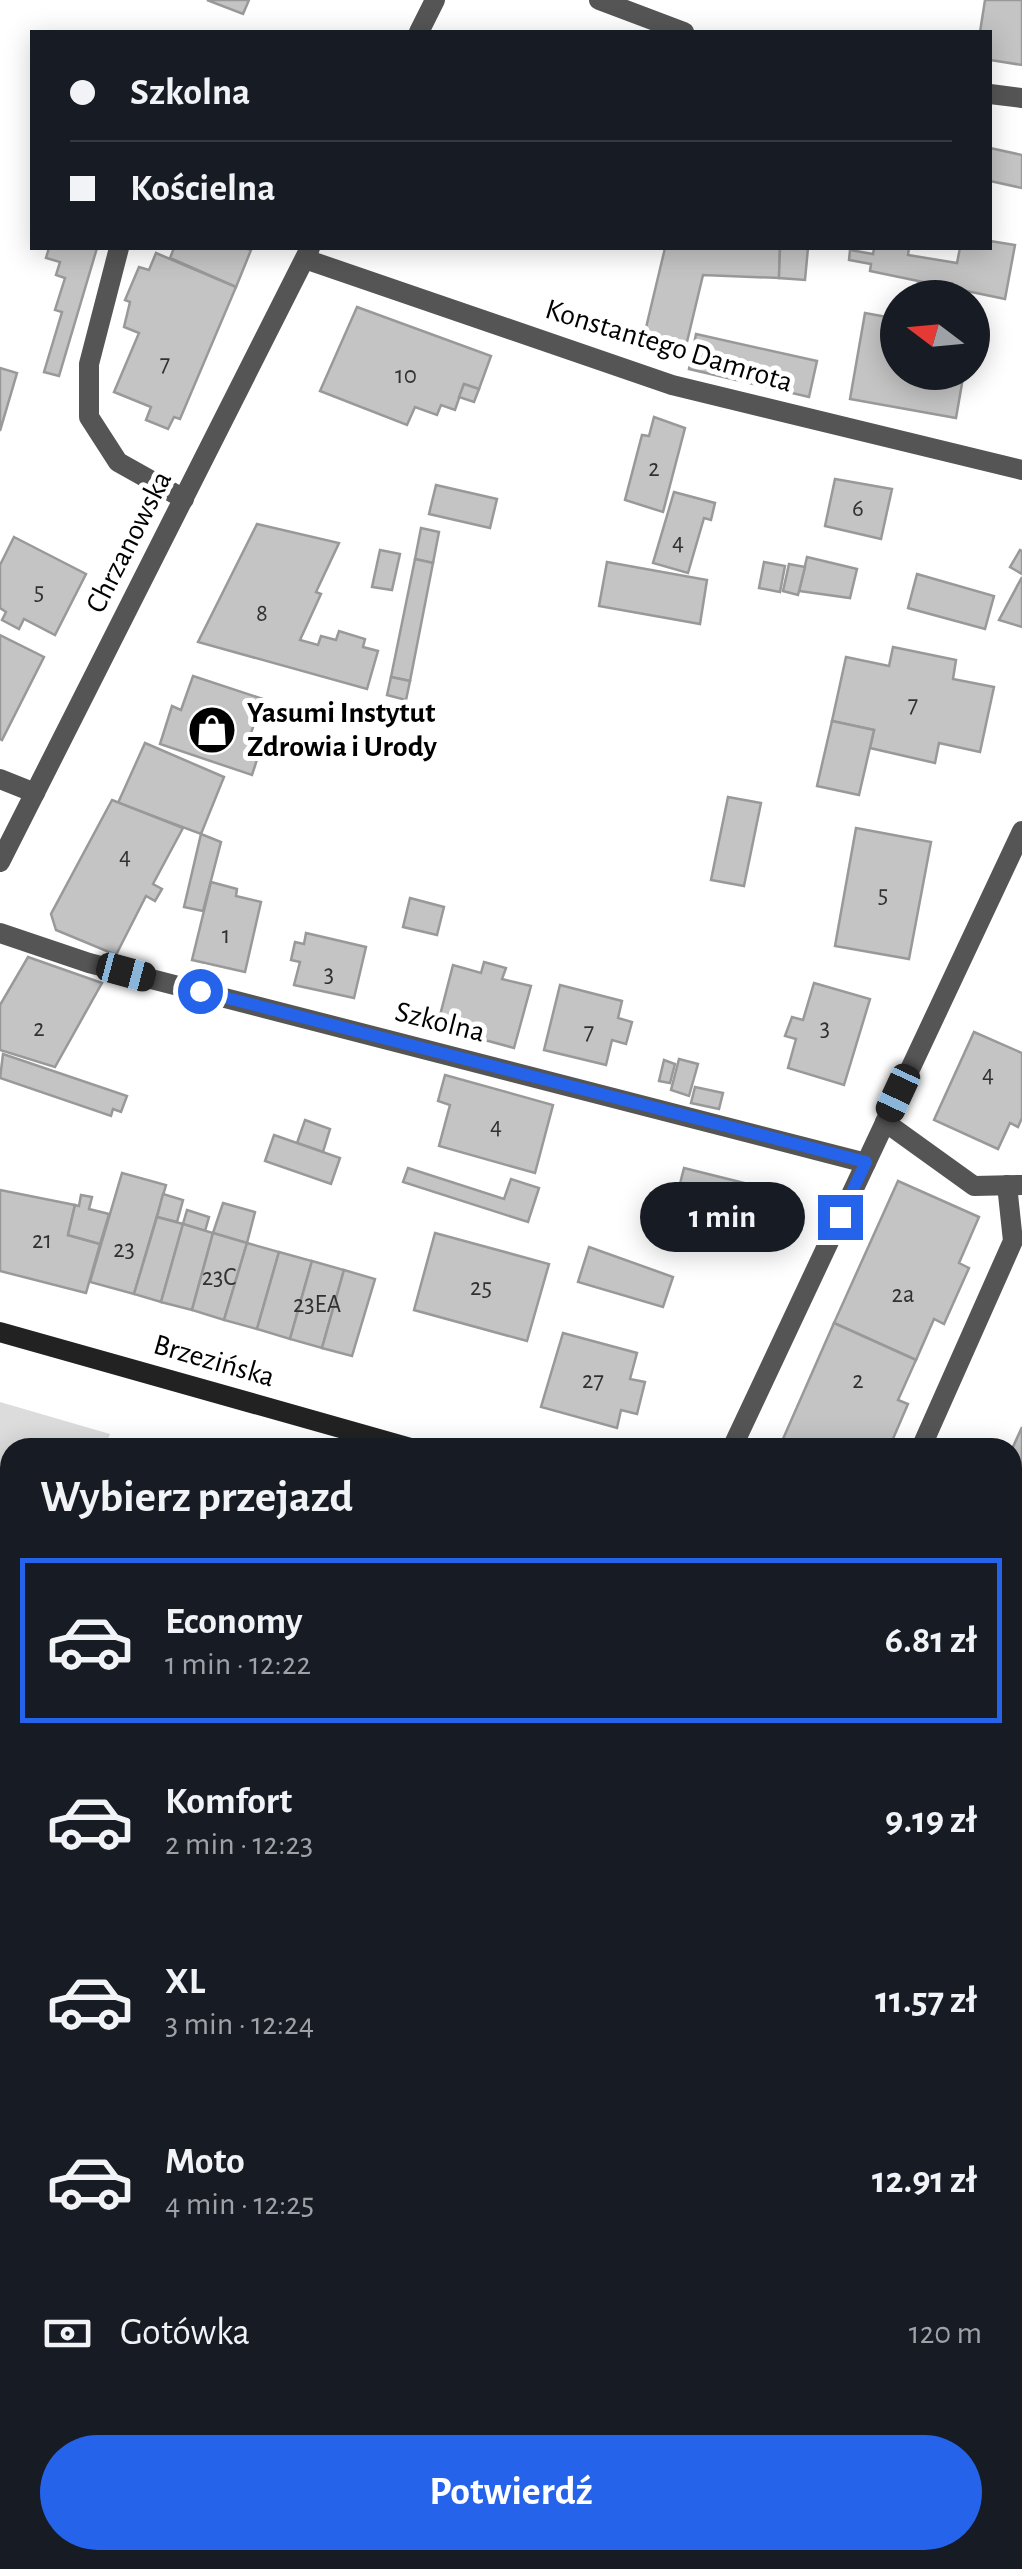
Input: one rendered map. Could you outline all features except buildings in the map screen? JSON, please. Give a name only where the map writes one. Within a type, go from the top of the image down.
[{"type":"main road","name":"Brzezińska","points":[[0,1332],[376,1438]]},
{"type":"street","points":[[420,30],[435,0]]},
{"type":"street","points":[[598,0],[679,30]]},
{"type":"street","points":[[992,94],[1022,98]]},
{"type":"street","points":[[118,250],[90,364],[90,417],[118,462],[184,499]]},
{"type":"street","name":"Chrzanowska","points":[[0,862],[308,253]]},
{"type":"street","name":"Konstantego Damrota","points":[[308,253],[672,385],[1022,470]]},
{"type":"street","points":[[0,779],[35,794]]},
{"type":"street","points":[[737,1438],[885,1122],[1016,856],[1022,831]]},
{"type":"street","name":"Szkolna","points":[[0,933],[88,962],[866,1162]]},
{"type":"street","points":[[885,1122],[974,1186],[1015,1185],[1013,1241],[924,1438]]},
{"type":"shaded area","points":[[0,1402],[110,1434],[108,1438],[0,1438]]},
{"type":"place","name":"Yasumi Instytut Zdrowia i Urody","points":[[212,730]]},
{"type":"route","points":[[200,991],[866,1162],[840,1217]]}]
